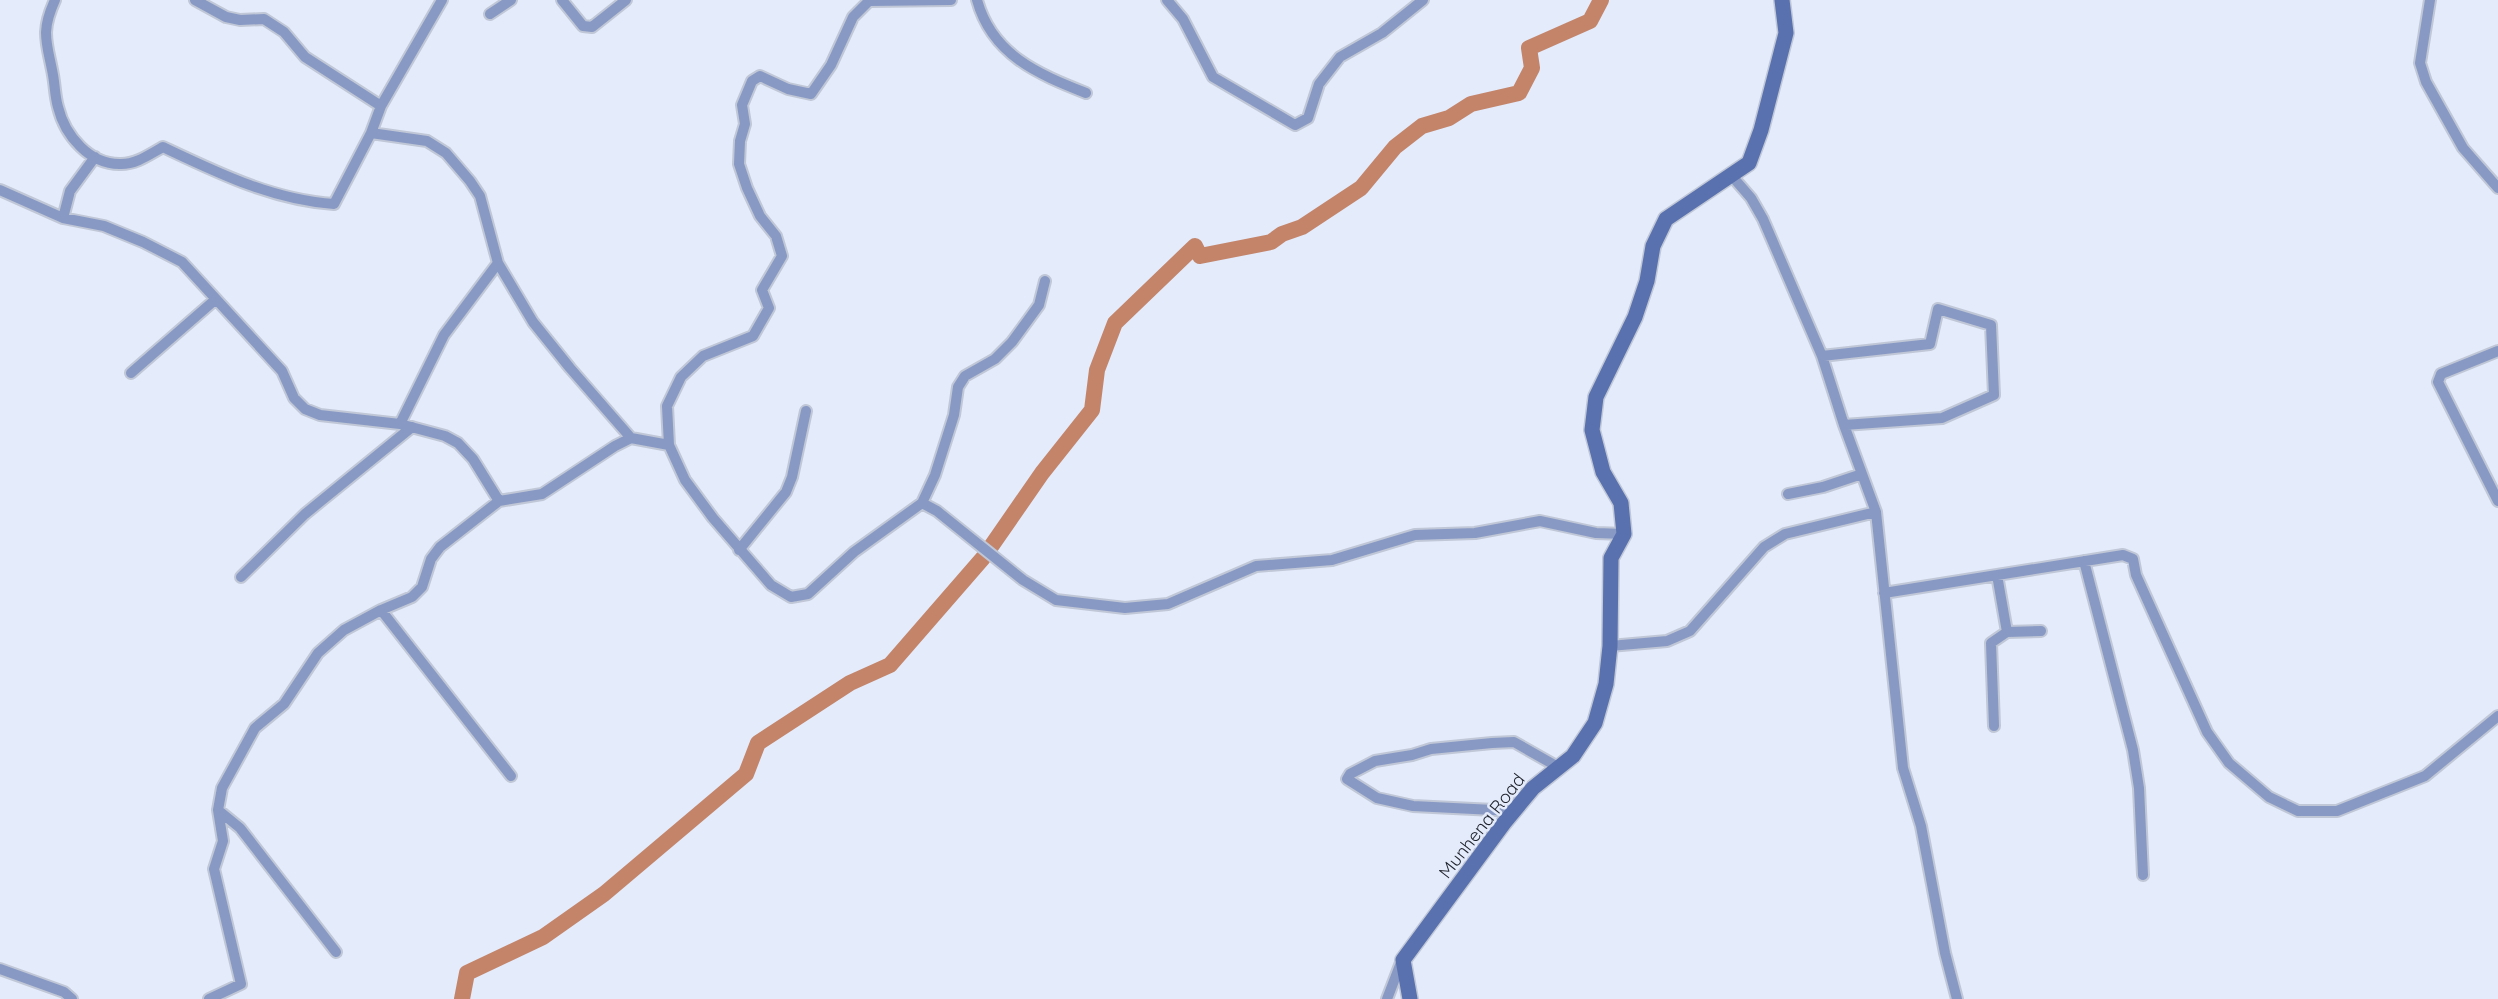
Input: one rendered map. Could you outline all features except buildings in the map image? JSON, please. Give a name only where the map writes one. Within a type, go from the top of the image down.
[{"type":"street","points":[[55,0],[49,13],[45,40],[58,109],[67,130],[78,147],[106,163],[122,164],[139,160],[163,147],[245,184],[307,202],[334,204],[371,133],[381,106],[442,0]]},
{"type":"street","points":[[195,0],[226,17],[240,20],[264,19],[284,32],[305,57],[381,106]]},
{"type":"street","points":[[490,14],[511,0]]},
{"type":"street","points":[[562,0],[583,26],[592,27],[626,0]]},
{"type":"street","points":[[951,0],[869,1],[852,17],[831,65],[811,94],[788,89],[760,75],[752,81],[742,105],[745,124],[740,141],[739,164],[760,216],[776,236],[782,256],[762,290],[769,308],[753,336],[703,356],[681,377],[667,406],[669,445],[685,480],[739,550],[771,585],[791,597],[808,594],[854,552],[922,504],[954,415],[958,387],[965,376],[995,359],[1012,342],[1040,305],[1045,281]]},
{"type":"street","points":[[977,0],[981,14],[990,30],[1015,58],[1040,75],[1086,93]]},
{"type":"street","points":[[1167,0],[1183,19],[1213,77],[1295,125],[1308,117],[1319,84],[1340,57],[1382,33],[1423,0]]},
{"type":"street","points":[[922,504],[938,511],[1007,568],[1056,600],[1125,608],[1168,604],[1257,566],[1332,560],[1415,535],[1475,533],[1540,520],[1596,533],[1624,534],[1621,503],[1603,472],[1592,430],[1596,397],[1635,317],[1647,281],[1653,246],[1666,219],[1749,163],[1761,130],[1786,33],[1782,0]]},
{"type":"street","points":[[2430,0],[2420,63],[2426,82],[2463,148],[2498,188]]},
{"type":"street","points":[[371,133],[426,141],[446,153],[470,181],[480,196],[498,263],[533,322],[631,438]]},
{"type":"street","points":[[63,218],[70,191],[96,157]]},
{"type":"street","points":[[1731,175],[1751,198],[1763,219],[1822,356],[1876,512],[1903,768],[1921,826],[1945,953],[1957,999]]},
{"type":"street","points":[[0,190],[63,218],[104,226],[143,242],[182,262],[282,371],[294,398],[305,409],[320,415],[400,424],[445,436],[458,443],[473,459],[499,501]]},
{"type":"street","points":[[400,424],[444,335],[498,263]]},
{"type":"street","points":[[131,372],[216,299]]},
{"type":"street","points":[[1822,356],[1930,344],[1938,309],[1991,325],[1994,395],[1942,418],[1844,425]]},
{"type":"street","points":[[2498,351],[2441,374],[2438,382],[2498,501]]},
{"type":"street","points":[[739,550],[786,492],[792,477],[806,411]]},
{"type":"street","points":[[241,577],[305,514],[412,427]]},
{"type":"street","points":[[209,999],[241,984],[214,868],[223,841],[218,810],[222,788],[255,728],[284,704],[318,653],[345,630],[381,610],[412,597],[422,587],[431,560],[440,547],[499,501],[543,494],[615,446],[631,438],[669,445]]},
{"type":"street","points":[[1788,494],[1822,487],[1862,474]]},
{"type":"street","points":[[1610,646],[1667,642],[1690,631],[1764,547],[1785,534],[1876,512]]},
{"type":"street","name":"Munhena Road","points":[[1402,960],[1514,811],[1533,789],[1573,756],[1595,723],[1606,684],[1610,646],[1611,558],[1624,534]]},
{"type":"street","points":[[1884,593],[2123,555],[2133,559],[2136,575],[2208,732],[2229,763],[2269,797],[2298,811],[2337,811],[2425,776],[2498,716]]},
{"type":"street","points":[[2084,561],[2133,750],[2139,788],[2143,875]]},
{"type":"street","points":[[1997,575],[2007,632]]},
{"type":"street","points":[[381,610],[512,776]]},
{"type":"street","points":[[1994,726],[1991,643],[2007,632],[2041,632]]},
{"type":"street","points":[[1514,811],[1413,806],[1377,798],[1347,779],[1350,774],[1376,761],[1412,755],[1431,749],[1492,743],[1514,742],[1558,767]]},
{"type":"street","points":[[218,810],[240,828],[336,952]]},
{"type":"street","points":[[1387,999],[1402,960]]},
{"type":"street","points":[[1402,960],[1410,999]]},
{"type":"street","points":[[0,969],[64,992],[72,999]]},
{"type":"waterway","points":[[990,548],[1042,473],[1092,410],[1097,370],[1115,323],[1195,246],[1200,256],[1271,242],[1282,234],[1302,227],[1361,188],[1395,147],[1422,126],[1449,118],[1471,104],[1519,93],[1532,68],[1529,48],[1590,21],[1601,0]]},
{"type":"waterway","points":[[462,999],[467,973],[543,937],[604,894],[746,774],[758,743],[850,683],[890,665],[983,558]]}]
